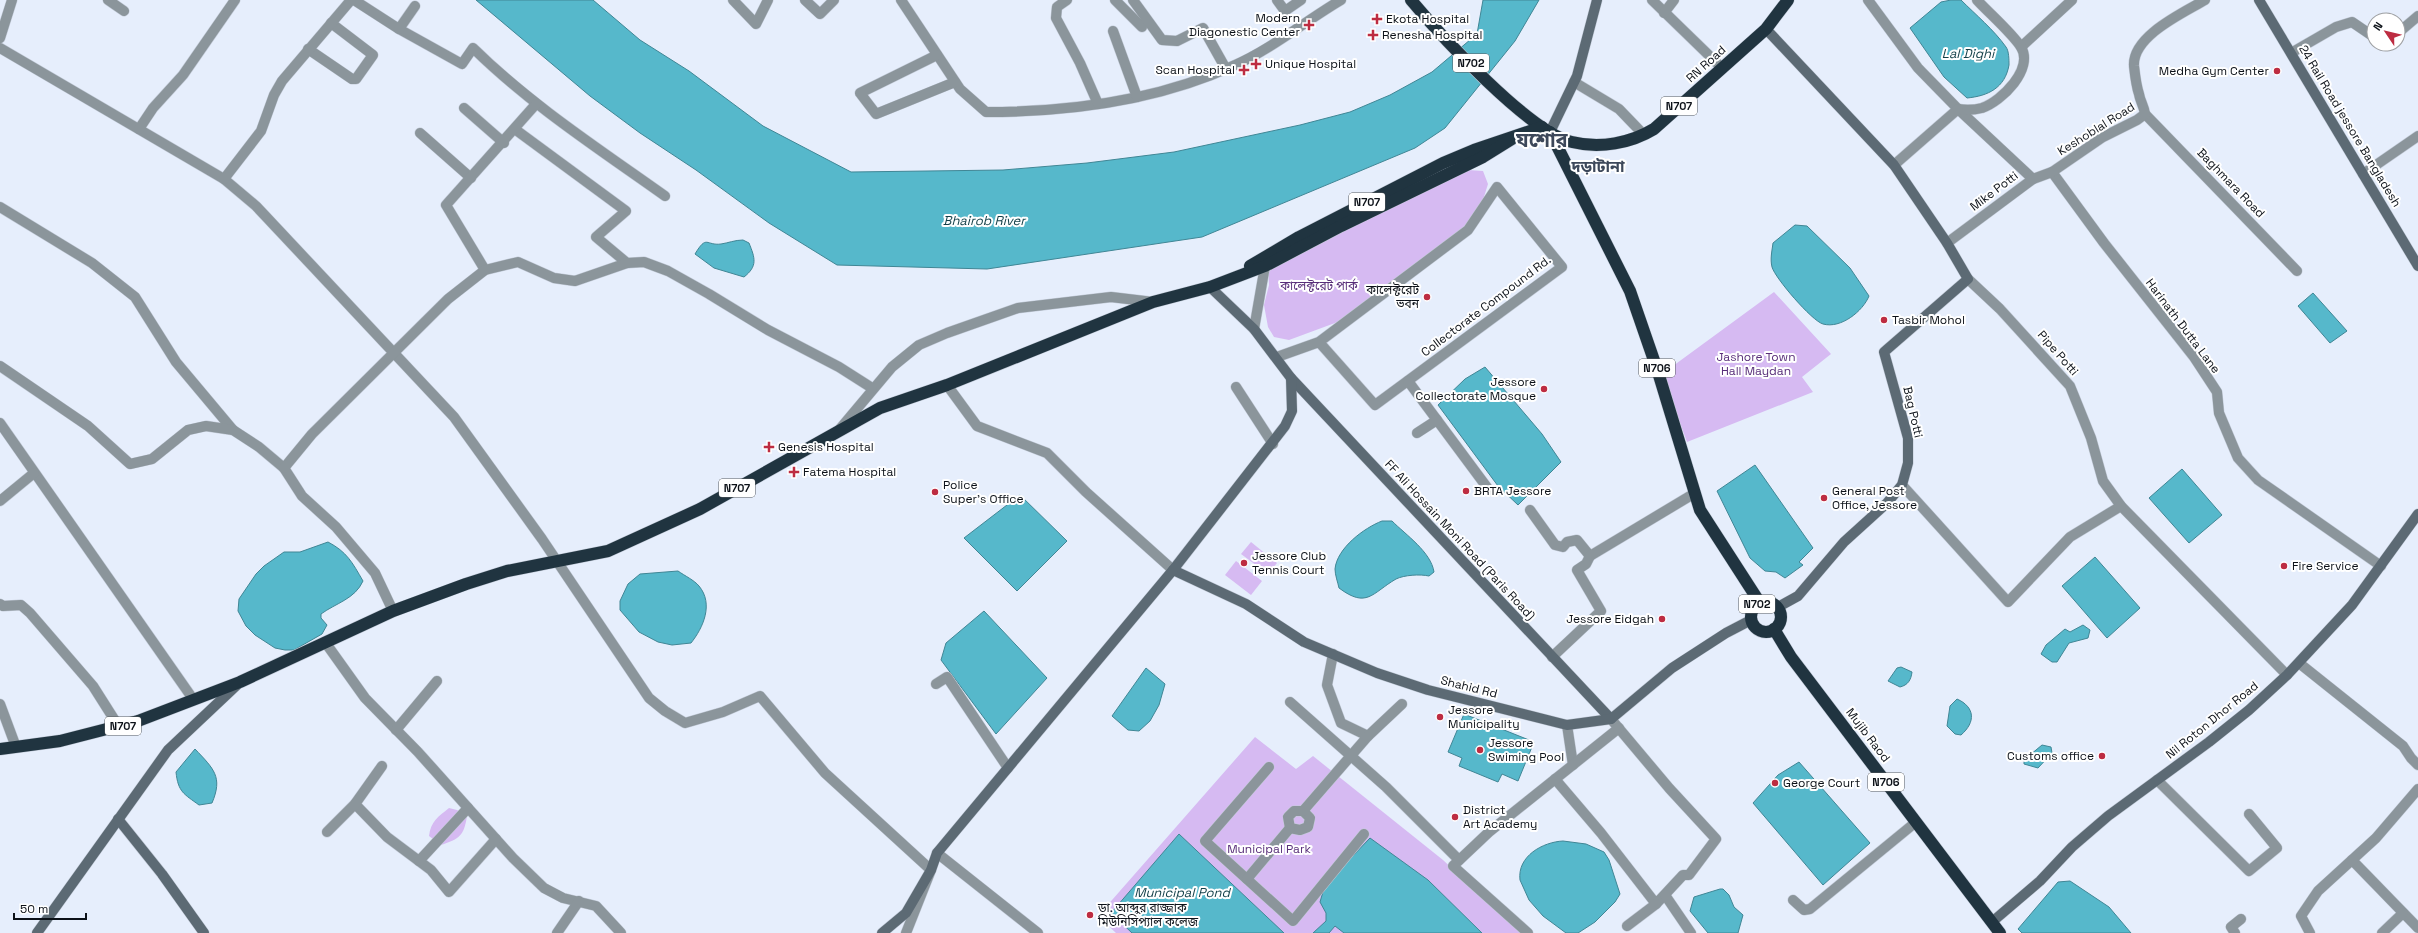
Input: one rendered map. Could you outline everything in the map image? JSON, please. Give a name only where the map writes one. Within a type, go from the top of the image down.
[{"type":"highway","name":"N702","points":[[1411,0],[1446,39],[1496,88],[1546,130]]},
{"type":"highway","name":"RN Road","points":[[1546,130],[1571,142],[1600,144],[1624,142],[1644,135],[1654,129],[1766,29],[1788,0]]},
{"type":"highway","name":"N707","points":[[1229,280],[1299,237],[1436,167],[1474,150],[1546,130]]},
{"type":"highway","name":"N706","points":[[1546,130],[1630,291],[1658,372],[1703,516],[1760,603]]},
{"type":"highway","name":"N707","points":[[0,749],[60,741],[119,727],[240,682],[393,611],[507,571],[556,563],[608,551],[700,510],[880,408],[947,385],[1153,302],[1210,287],[1265,266],[1342,226],[1483,157],[1512,139]]},
{"type":"highway","name":"N702","points":[[1769,602],[1778,607],[1781,616],[1774,629],[1760,631],[1751,620],[1752,610],[1760,603],[1769,602]]},
{"type":"highway","name":"Mujib Raod","points":[[1774,629],[1792,658],[2000,933]]},
{"type":"street","points":[[0,38],[12,0]]},
{"type":"street","points":[[108,0],[124,10]]},
{"type":"street","points":[[139,129],[152,108],[183,75],[235,0]]},
{"type":"street","points":[[224,179],[257,138],[277,89],[308,48],[352,0],[399,29],[462,64],[473,48],[502,76],[536,104],[665,196]]},
{"type":"street","points":[[733,0],[756,24],[768,0]]},
{"type":"street","points":[[805,0],[820,14],[834,0]]},
{"type":"street","points":[[901,0],[960,89],[986,112],[1066,109],[1137,97],[1181,86],[1236,65],[1341,0]]},
{"type":"street","points":[[1067,0],[1054,4],[1056,18],[1080,63],[1098,104]]},
{"type":"street","points":[[1115,0],[1142,27]]},
{"type":"street","points":[[1133,0],[1162,40],[1177,41],[1203,28],[1226,69]]},
{"type":"street","points":[[1277,0],[1285,11],[1301,0]]},
{"type":"street","points":[[1546,130],[1574,82],[1597,0]]},
{"type":"street","points":[[1652,0],[1722,68]]},
{"type":"street","points":[[1664,13],[1674,0]]},
{"type":"street","name":"Mike Potti","points":[[1868,0],[1918,68],[1958,109],[2032,179],[1947,243]]},
{"type":"street","points":[[1894,165],[1958,109],[1982,108],[2004,92],[2022,69],[2024,60],[2021,48],[1977,0]]},
{"type":"street","points":[[2021,48],[2072,0]]},
{"type":"street","name":"Keshoblal Road","points":[[2032,179],[2052,172],[2103,137],[2137,120],[2145,114],[2144,104],[2139,96],[2134,64],[2139,48],[2153,32],[2205,0]]},
{"type":"street","name":"24 Rail Road jessore Bangladesh","points":[[2259,0],[2418,266]]},
{"type":"street","points":[[399,29],[415,6]]},
{"type":"street","points":[[2406,26],[2418,16]]},
{"type":"street","points":[[2291,53],[2336,28],[2352,22],[2366,32]]},
{"type":"street","points":[[308,48],[352,79],[356,79],[373,56],[331,23]]},
{"type":"street","points":[[1766,29],[1894,165],[1947,243],[1968,279]]},
{"type":"street","points":[[1114,32],[1137,97]]},
{"type":"street","points":[[0,48],[224,179],[256,206],[454,416],[542,540],[556,563],[649,698],[664,711],[684,723],[723,712],[760,696],[825,773],[931,870]]},
{"type":"street","points":[[938,55],[860,93],[876,114],[955,82]]},
{"type":"street","points":[[1574,82],[1619,109],[1644,135]]},
{"type":"street","points":[[485,270],[446,205],[516,130],[536,104]]},
{"type":"street","points":[[464,108],[504,143]]},
{"type":"street","name":"Baghmara Road","points":[[2145,114],[2297,271]]},
{"type":"street","points":[[516,130],[626,211],[596,237],[627,263]]},
{"type":"street","points":[[420,133],[471,178]]},
{"type":"street","points":[[2363,174],[2418,136]]},
{"type":"street","name":"Harinath Dutta Lane","points":[[2052,172],[2104,243],[2194,357],[2216,392],[2219,413],[2238,458],[2258,480],[2381,566]]},
{"type":"street","name":"Collectorate Compound Rd.","points":[[1277,357],[1319,342],[1468,230],[1497,187],[1562,267],[1375,405],[1319,342]]},
{"type":"street","points":[[0,207],[92,263],[135,297],[176,362],[233,430],[259,447],[284,468],[302,496],[336,527],[375,573],[393,611]]},
{"type":"street","points":[[284,468],[312,434],[448,299],[485,270],[518,262],[554,278],[575,281],[627,263],[644,262],[668,272],[768,330],[839,367],[872,388]]},
{"type":"street","points":[[1254,329],[1265,266]]},
{"type":"street","name":"Bag Potti","points":[[1778,607],[1798,596],[1844,542],[1887,503],[1902,485],[1908,463],[1908,438],[1884,352],[1968,279]]},
{"type":"street","name":"Pipe Potti","points":[[1968,279],[2000,309],[2070,386],[2090,438],[2103,481],[2121,506]]},
{"type":"street","name":"FF Ali Hossain Moni Road (Paris Road)","points":[[1210,287],[1254,329],[1277,357],[1291,378],[1611,719]]},
{"type":"street","points":[[838,431],[872,388],[892,367],[918,345],[976,321],[1018,308],[1111,297],[1153,302]]},
{"type":"street","points":[[1,369],[88,426],[130,464],[152,459],[188,430],[206,426],[233,430]]},
{"type":"street","points":[[906,933],[931,870],[936,853],[1174,570],[1273,444],[1292,411],[1291,378]]},
{"type":"street","points":[[1408,381],[1489,490]]},
{"type":"street","points":[[947,385],[978,426],[1047,453],[1086,492],[1174,570]]},
{"type":"street","points":[[1236,387],[1273,444]]},
{"type":"street","points":[[1416,434],[1437,420]]},
{"type":"street","points":[[0,424],[193,699]]},
{"type":"street","points":[[0,501],[34,473]]},
{"type":"street","points":[[1902,485],[2008,602],[2070,537],[2121,506],[2287,675]]},
{"type":"street","points":[[1552,657],[1601,611],[1577,570],[1586,564],[1590,556],[1695,493]]},
{"type":"street","points":[[1530,510],[1554,545],[1563,547],[1567,542],[1577,540],[1590,556]]},
{"type":"street","name":"Nil Roton Dhor Road","points":[[1992,922],[2040,881],[2072,847],[2108,816],[2249,710],[2287,675],[2352,605],[2418,514]]},
{"type":"street","name":"Shahid Rd","points":[[1174,570],[1246,604],[1304,642],[1428,690],[1566,725],[1611,719]]},
{"type":"street","points":[[0,604],[3,606],[21,605],[30,613],[93,686],[119,727]]},
{"type":"street","points":[[1627,926],[1656,904],[1683,875],[1689,875],[1716,839],[1642,758],[1611,719],[1672,668],[1726,633],[1751,620]]},
{"type":"street","points":[[325,642],[365,698],[496,839],[544,888],[563,898],[596,906],[621,933]]},
{"type":"street","points":[[1333,654],[1327,685],[1341,723],[1368,736]]},
{"type":"street","points":[[2299,663],[2403,746],[2418,765]]},
{"type":"street","points":[[936,684],[947,677],[1008,768]]},
{"type":"street","points":[[396,730],[437,681]]},
{"type":"street","points":[[37,933],[118,819],[177,741],[240,682]]},
{"type":"street","points":[[1290,702],[1386,787],[1459,860]]},
{"type":"street","points":[[0,704],[16,746]]},
{"type":"street","points":[[1303,811],[1368,736],[1402,704]]},
{"type":"street","points":[[1566,725],[1573,765]]},
{"type":"street","points":[[1528,933],[1453,866],[1489,832],[1619,728]]},
{"type":"street","points":[[327,832],[355,804],[382,766]]},
{"type":"street","points":[[1269,767],[1205,841],[1293,921],[1364,834]]},
{"type":"street","points":[[1555,779],[1602,833],[1656,904]]},
{"type":"street","points":[[2157,780],[2249,871],[2277,848],[2248,814]]},
{"type":"street","points":[[2310,933],[2301,916],[2318,891],[2376,838],[2418,789]]},
{"type":"street","points":[[355,804],[387,837],[430,870],[449,892],[496,839]]},
{"type":"street","points":[[419,861],[468,808]]},
{"type":"street","points":[[1294,811],[1303,811],[1310,818],[1308,827],[1300,830],[1290,828],[1288,817],[1294,811]]},
{"type":"street","points":[[118,819],[162,874],[204,933]]},
{"type":"street","points":[[1793,900],[1804,910],[1810,908],[1916,822]]},
{"type":"street","points":[[1247,879],[1290,828]]},
{"type":"street","points":[[936,853],[1038,933]]},
{"type":"street","points":[[2352,860],[2418,928]]},
{"type":"street","points":[[882,933],[906,913],[931,870]]},
{"type":"street","points":[[1665,895],[1692,933]]},
{"type":"street","points":[[557,933],[579,901]]},
{"type":"street","points":[[2382,933],[2403,913]]},
{"type":"street","points":[[2235,933],[2231,927],[2241,918]]},
{"type":"green space","name":"কালেক্টরেট পার্ক","points":[[1468,170],[1483,171],[1488,184],[1483,200],[1467,226],[1356,311],[1335,323],[1289,340],[1274,337],[1268,327],[1264,305],[1269,285],[1268,267]]},
{"type":"green space","name":"Jashore Town Hall Maydan","points":[[1774,292],[1831,354],[1802,377],[1813,392],[1687,442],[1662,374]]},
{"type":"green space","points":[[1251,542],[1277,563],[1268,574],[1241,554]]},
{"type":"green space","points":[[1236,561],[1262,581],[1251,595],[1225,575]]},
{"type":"green space","name":"Municipal Park","points":[[1255,737],[1296,769],[1313,756],[1443,860],[1521,933],[1116,933],[1098,916]]},
{"type":"green space","points":[[449,808],[457,810],[467,816],[466,823],[460,836],[441,845],[429,836],[430,831],[433,823]]},
{"type":"water","name":"Bhairob River","points":[[476,0],[593,0],[640,40],[689,71],[763,126],[851,172],[1003,170],[1087,163],[1174,152],[1300,125],[1350,112],[1390,95],[1432,72],[1477,34],[1483,0],[1539,0],[1515,41],[1445,128],[1415,148],[1202,237],[987,269],[837,265],[769,223],[696,170],[640,133],[590,96]]},
{"type":"water","name":"Lal Dighi","points":[[1961,0],[1985,23],[2008,51],[2009,65],[2004,80],[1988,93],[1967,98],[1944,77],[1910,28],[1941,2]]},
{"type":"water","points":[[1795,225],[1807,226],[1850,268],[1869,296],[1857,313],[1850,318],[1837,324],[1830,325],[1823,324],[1818,321],[1794,298],[1772,267],[1771,255],[1773,243]]},
{"type":"water","points":[[743,240],[749,243],[754,257],[752,269],[744,277],[714,268],[695,254],[702,244],[707,242],[721,244]]},
{"type":"water","points":[[2313,293],[2347,331],[2330,343],[2298,306]]},
{"type":"water","points":[[1485,367],[1542,434],[1561,462],[1518,505],[1498,486],[1438,405],[1465,379]]},
{"type":"water","points":[[1755,465],[1813,548],[1799,562],[1803,565],[1785,578],[1776,572],[1765,571],[1750,558],[1717,491]]},
{"type":"water","points":[[2182,469],[2222,515],[2189,543],[2149,498]]},
{"type":"water","points":[[1020,495],[1067,541],[1017,591],[964,538]]},
{"type":"water","points":[[1382,521],[1392,521],[1417,544],[1428,558],[1434,572],[1429,576],[1412,575],[1399,578],[1369,597],[1356,597],[1339,588],[1335,571],[1337,561],[1346,546],[1352,540],[1367,528]]},
{"type":"water","points":[[328,542],[345,554],[356,568],[363,581],[360,587],[345,600],[321,614],[321,618],[327,625],[322,634],[294,650],[275,648],[255,635],[246,626],[238,611],[239,599],[256,574],[264,566],[284,552],[300,552]]},
{"type":"water","points":[[2095,557],[2140,608],[2107,638],[2062,586]]},
{"type":"water","points":[[678,571],[699,586],[706,600],[706,608],[703,623],[691,643],[672,645],[658,642],[639,632],[620,610],[620,601],[628,584],[640,574]]},
{"type":"water","points":[[984,611],[1047,678],[996,734],[941,660],[946,643]]},
{"type":"water","points":[[2083,625],[2090,630],[2088,638],[2069,643],[2057,662],[2052,662],[2041,654],[2046,645],[2065,629],[2070,632]]},
{"type":"water","points":[[1901,667],[1912,672],[1909,682],[1900,687],[1888,681],[1897,668]]},
{"type":"water","points":[[1146,668],[1165,684],[1159,705],[1150,721],[1139,731],[1128,730],[1112,716]]},
{"type":"water","points":[[1957,699],[1967,706],[1971,715],[1969,725],[1961,735],[1955,734],[1947,726],[1950,706]]},
{"type":"water","points":[[1464,714],[1534,742],[1518,781],[1502,774],[1498,782],[1459,766],[1462,758],[1448,752]]},
{"type":"water","points":[[2042,745],[2051,747],[2052,753],[2038,768],[2024,764],[2024,760]]},
{"type":"water","points":[[195,749],[212,768],[215,774],[217,786],[212,803],[199,805],[183,792],[178,784],[176,772]]},
{"type":"water","points":[[1799,762],[1870,843],[1823,885],[1753,803],[1778,775]]},
{"type":"water","name":"Municipal Pond","points":[[1179,834],[1284,933],[1132,933],[1111,913]]},
{"type":"water","points":[[1370,838],[1428,880],[1482,933],[1344,933],[1335,926],[1329,933],[1313,933],[1326,921],[1326,913],[1320,902],[1325,885]]},
{"type":"water","points":[[1563,841],[1586,844],[1604,852],[1609,860],[1620,894],[1615,902],[1595,922],[1578,933],[1566,933],[1543,916],[1529,900],[1520,880],[1520,871],[1527,857],[1540,847]]},
{"type":"water","points":[[2070,881],[2109,907],[2131,933],[2022,933],[2018,929],[2058,882]]},
{"type":"water","points":[[1723,889],[1729,895],[1734,907],[1743,915],[1738,933],[1708,933],[1690,911],[1694,897]]},
{"type":"place","name":"Ekota Hospital","points":[[1377,19]]},
{"type":"place","name":"Modern Diagonestic Center","points":[[1309,25]]},
{"type":"place","name":"Renesha Hospital","points":[[1373,35]]},
{"type":"place","name":"Unique Hospital","points":[[1256,64]]},
{"type":"place","name":"Scan Hospital","points":[[1244,70]]},
{"type":"place","name":"Medha Gym Center","points":[[2277,71]]},
{"type":"place","name":"কালেক্টরেট ভবন","points":[[1427,297]]},
{"type":"place","name":"Tasbir Mohol","points":[[1884,320]]},
{"type":"place","name":"Jessore Collectorate Mosque","points":[[1544,389]]},
{"type":"place","name":"Genesis Hospital","points":[[769,447]]},
{"type":"place","name":"Fatema Hospital","points":[[794,472]]},
{"type":"place","name":"BRTA Jessore","points":[[1466,491]]},
{"type":"place","name":"Police Super's Office","points":[[935,492]]},
{"type":"place","name":"General Post Office, Jessore","points":[[1824,498]]},
{"type":"place","name":"Jessore Club Tennis Court","points":[[1244,563]]},
{"type":"place","name":"Fire Service","points":[[2284,566]]},
{"type":"place","name":"Jessore Eidgah","points":[[1662,619]]},
{"type":"place","name":"Jessore Municipality","points":[[1440,717]]},
{"type":"place","name":"Jessore Swiming Pool","points":[[1480,750]]},
{"type":"place","name":"Customs office","points":[[2102,756]]},
{"type":"place","name":"George Court","points":[[1775,783]]},
{"type":"place","name":"District Art Academy","points":[[1455,817]]},
{"type":"place","name":"ডা. আব্দুর রাজ্জাক মিউনিসিপ্যাল কলেজ","points":[[1090,915]]},
{"type":"district","name":"যশোর","points":[[1542,140]]},
{"type":"district","name":"দড়াটানা","points":[[1598,166]]}]
